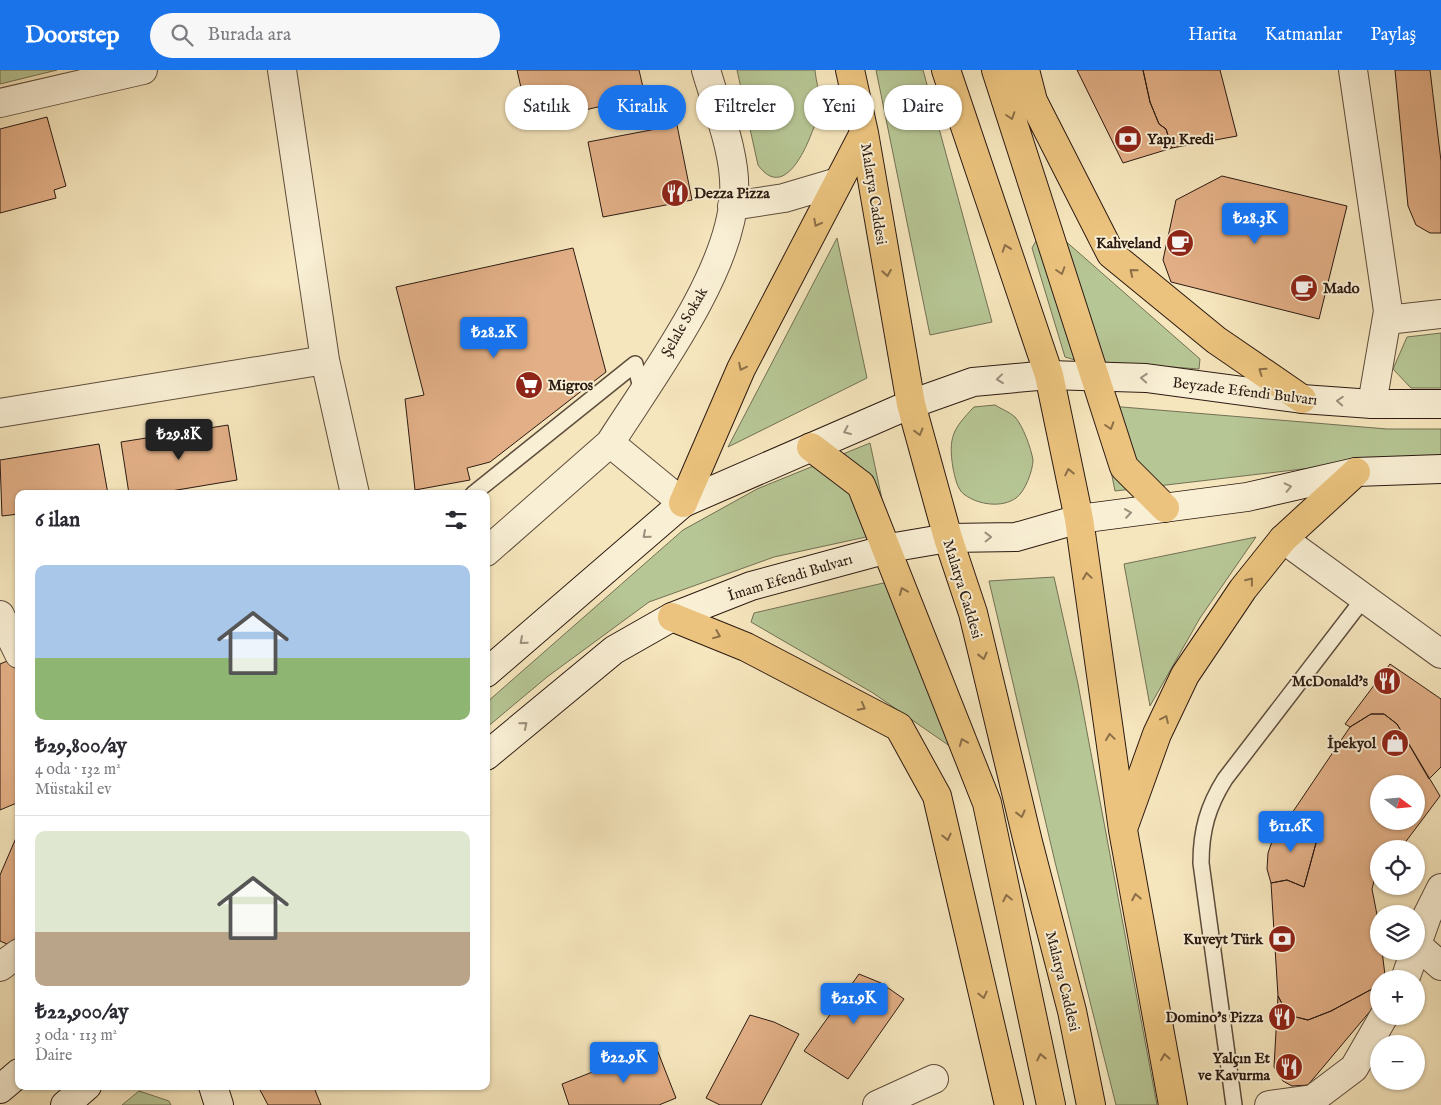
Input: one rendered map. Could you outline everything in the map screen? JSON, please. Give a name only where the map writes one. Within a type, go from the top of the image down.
[{"type":"highway","name":"Malatya Caddesi","points":[[850,70],[864,133],[911,404],[948,538],[973,613],[1028,842],[1072,1010],[1091,1105]]},
{"type":"highway","points":[[946,70],[1049,375],[1079,520],[1123,830],[1173,1105]]},
{"type":"highway","points":[[996,70],[1124,466],[1166,508]]},
{"type":"highway","points":[[1025,70],[1033,101],[1111,254],[1216,340],[1302,399]]},
{"type":"highway","points":[[683,503],[741,369],[864,133]]},
{"type":"highway","points":[[811,447],[861,485],[987,803],[1050,1105]]},
{"type":"highway","points":[[1123,830],[1157,734],[1185,675],[1243,589],[1283,539],[1356,472]]},
{"type":"highway","points":[[672,617],[746,647],[899,727],[937,796],[1009,1105]]},
{"type":"street","points":[[0,103],[144,70]]},
{"type":"street","points":[[282,70],[324,360],[354,490]]},
{"type":"street","name":"Şelale Sokak","points":[[490,548],[610,443],[702,297],[730,226],[734,195],[732,164],[706,70]]},
{"type":"street","points":[[1353,70],[1388,311],[1372,404]]},
{"type":"street","points":[[732,206],[784,198],[838,182]]},
{"type":"street","points":[[1386,320],[1441,314]]},
{"type":"street","points":[[0,413],[324,360]]},
{"type":"street","points":[[490,670],[683,503],[911,404],[973,382],[1049,375]]},
{"type":"street","name":"Beyzade Efendi Bulvarı","points":[[1049,375],[1146,378],[1302,399],[1372,404],[1441,404]]},
{"type":"street","points":[[610,443],[683,503]]},
{"type":"street","points":[[1079,520],[1247,497],[1356,472],[1441,469]]},
{"type":"street","name":"İmam Efendi Bulvarı","points":[[490,753],[614,650],[672,617],[751,586],[887,549],[948,538],[1016,537],[1079,520]]},
{"type":"street","points":[[1283,539],[1441,654]]},
{"type":"street","points":[[0,615],[15,646]]},
{"type":"street","points":[[1425,922],[1441,888]]},
{"type":"street","points":[[1425,954],[1441,966]]},
{"type":"street","points":[[0,967],[15,956]]},
{"type":"street","points":[[1269,1105],[1313,1099],[1354,1068],[1379,1025]]},
{"type":"street","points":[[0,1089],[15,1076]]},
{"type":"street","points":[[877,1105],[934,1079]]},
{"type":"street","points":[[65,1105],[82,1090]]},
{"type":"street","points":[[214,1090],[219,1105]]},
{"type":"lane","points":[[478,490],[635,364],[642,392]]},
{"type":"lane","points":[[1234,1105],[1201,863],[1201,841],[1205,819],[1214,798],[1226,779],[1364,598]]},
{"type":"green space","points":[[0,70],[57,70],[0,84]]},
{"type":"green space","points":[[737,70],[815,70],[818,85],[804,85],[804,130],[812,130],[800,158],[785,175],[777,177],[768,175],[758,165],[750,130],[794,130],[794,85],[740,85]]},
{"type":"green space","points":[[876,70],[923,70],[927,85],[884,85],[884,109]]},
{"type":"green space","points":[[888,130],[939,130],[992,322],[930,335]]},
{"type":"green space","points":[[1054,231],[1200,359],[1199,369],[1075,360],[1065,357],[1032,248],[1041,232]]},
{"type":"green space","points":[[837,238],[867,378],[728,447]]},
{"type":"green space","points":[[1441,333],[1441,388],[1411,388],[1393,369],[1407,337]]},
{"type":"green space","points":[[995,405],[1011,414],[1018,421],[1026,437],[1033,460],[1028,481],[1019,495],[1004,503],[991,504],[977,501],[962,493],[958,487],[955,475],[951,448],[957,428],[974,407]]},
{"type":"green space","points":[[1098,405],[1387,429],[1441,429],[1441,456],[1405,457],[1115,491]]},
{"type":"green space","points":[[870,443],[889,532],[774,557],[649,602],[547,677],[490,725],[490,699],[683,530],[757,489]]},
{"type":"green space","points":[[1256,537],[1200,618],[1150,706],[1124,564]]},
{"type":"green space","points":[[1054,577],[1078,684],[1157,1105],[1116,1105],[1055,862],[989,581]]},
{"type":"green space","points":[[905,578],[954,749],[873,693],[751,622],[754,613]]},
{"type":"green space","points":[[139,1091],[169,1101],[171,1105],[122,1105]]},
{"type":"building","points":[[517,70],[639,70],[642,85],[598,85],[598,107],[588,109],[588,85],[520,85]]},
{"type":"building","points":[[1077,70],[1143,70],[1150,102],[1159,124],[1166,129],[1172,148],[1123,163]]},
{"type":"building","points":[[1143,70],[1220,70],[1237,136],[1172,148],[1166,129],[1159,124],[1150,102]]},
{"type":"building","points":[[1395,70],[1430,70],[1441,161],[1441,233],[1430,233],[1416,225],[1408,206]]},
{"type":"building","points":[[47,117],[66,186],[54,190],[56,198],[0,213],[0,129]]},
{"type":"building","points":[[651,130],[678,130],[692,200],[603,217],[588,142]]},
{"type":"building","points":[[1222,176],[1347,206],[1319,319],[1171,282],[1163,260],[1176,200]]},
{"type":"building","points":[[573,248],[606,372],[490,462],[467,468],[470,480],[415,490],[405,399],[424,395],[396,287]]},
{"type":"building","points":[[228,425],[237,480],[177,490],[128,490],[121,442]]},
{"type":"building","points":[[99,444],[107,490],[15,490],[15,514],[2,516],[0,460]]},
{"type":"building","points":[[12,659],[15,665],[15,804],[0,810],[0,664]]},
{"type":"building","points":[[1390,664],[1441,699],[1441,767],[1429,779],[1397,724],[1384,714],[1371,714],[1350,727],[1345,724]]},
{"type":"building","points":[[1371,714],[1384,714],[1397,724],[1440,796],[1425,816],[1425,775],[1370,775],[1370,830],[1414,830],[1407,840],[1370,840],[1370,895],[1373,895],[1375,905],[1370,905],[1370,960],[1383,960],[1384,970],[1370,970],[1370,990],[1331,1011],[1308,1020],[1288,1015],[1278,996],[1271,883],[1287,880],[1304,887],[1319,832],[1309,830],[1288,819],[1350,727]]},
{"type":"building","points":[[1288,819],[1309,830],[1319,832],[1304,887],[1287,880],[1271,883],[1267,869],[1268,853],[1276,830]]},
{"type":"building","points":[[15,840],[14,947],[0,941],[0,875]]},
{"type":"building","points":[[859,974],[881,983],[904,999],[848,1079],[804,1051]]},
{"type":"building","points":[[1370,990],[1370,1011],[1308,1085],[1292,1086],[1283,1081],[1274,1067],[1278,996],[1288,1015],[1308,1020],[1331,1011]]},
{"type":"building","points":[[750,1015],[774,1022],[799,1034],[761,1105],[720,1105],[706,1098]]},
{"type":"building","points":[[656,1047],[676,1098],[659,1105],[569,1105],[562,1084]]},
{"type":"building","points":[[260,1090],[315,1090],[321,1105],[268,1105]]},
{"type":"place","name":"Yapı Kredi","points":[[1128,139]]},
{"type":"place","name":"Dezza Pizza","points":[[675,193]]},
{"type":"place","name":"Kahveland","points":[[1180,243]]},
{"type":"place","name":"Mado","points":[[1304,288]]},
{"type":"place","name":"Migros","points":[[529,385]]},
{"type":"place","name":"McDonald's","points":[[1387,681]]},
{"type":"place","name":"İpekyol","points":[[1395,743]]},
{"type":"place","name":"Kuveyt Türk","points":[[1282,939]]},
{"type":"place","name":"Domino's Pizza","points":[[1282,1017]]},
{"type":"place","name":"Yalçın Et ve Kavurma","points":[[1289,1067]]}]
